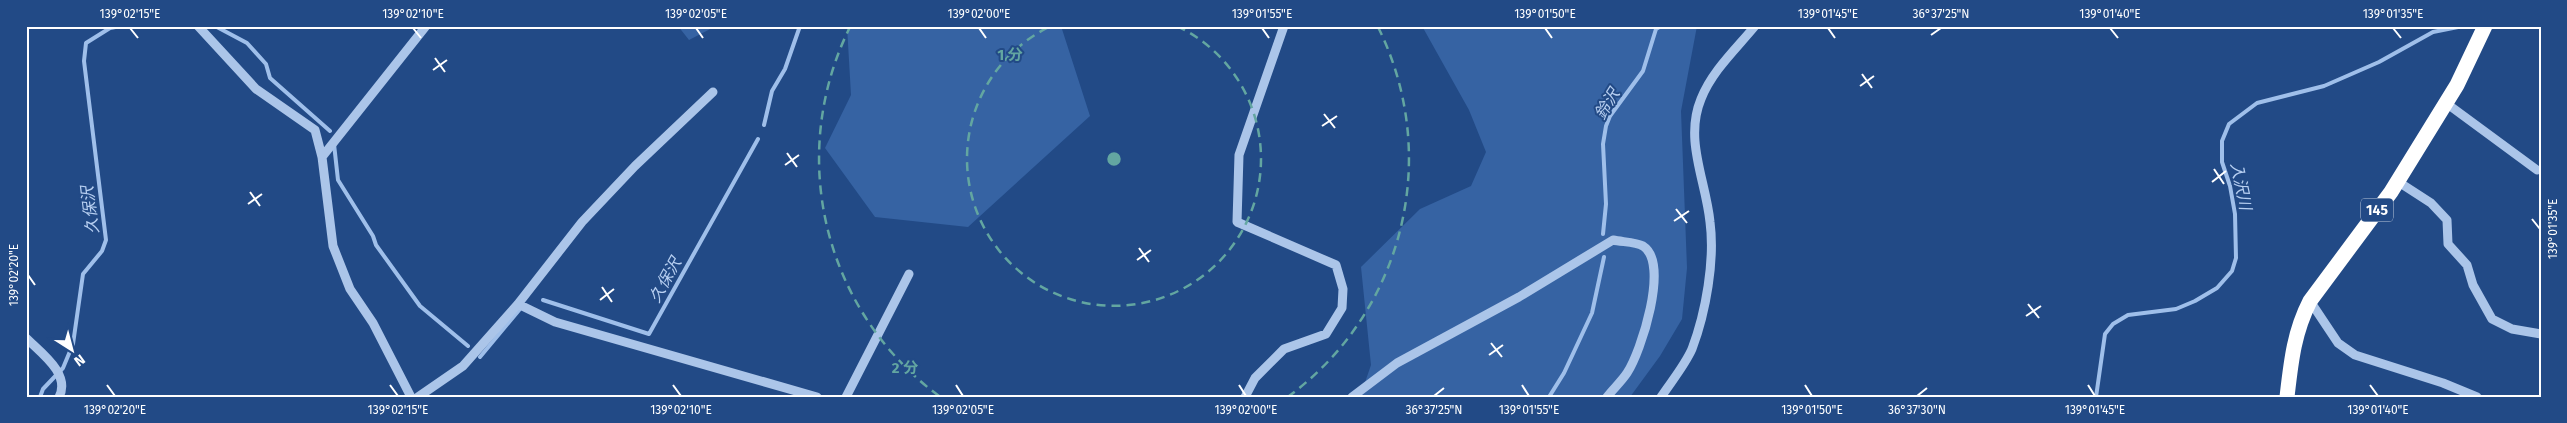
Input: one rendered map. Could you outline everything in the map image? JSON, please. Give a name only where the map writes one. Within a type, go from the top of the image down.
[{"type":"highway","name":"145","points":[[2288,397],[2293,344],[2300,320],[2310,301],[2397,181],[2446,103],[2485,26]]},
{"type":"street","points":[[198,26],[256,90],[315,130],[322,157],[332,246],[350,289],[373,323],[411,397]]},
{"type":"street","points":[[322,157],[426,26]]},
{"type":"street","points":[[1244,397],[1255,378],[1284,350],[1326,334],[1342,308],[1343,289],[1336,265],[1237,222],[1239,154],[1284,26]]},
{"type":"street","points":[[1661,397],[1691,350],[1700,322],[1711,262],[1710,221],[1694,144],[1695,120],[1700,100],[1709,81],[1755,26]]},
{"type":"street","points":[[418,397],[463,366],[518,304],[582,222],[635,166],[713,92]]},
{"type":"street","points":[[2446,103],[2537,170]]},
{"type":"street","points":[[2397,181],[2432,203],[2446,220],[2448,244],[2467,266],[2473,285],[2492,319],[2512,329],[2541,334]]},
{"type":"street","points":[[1352,397],[1397,363],[1519,297],[1613,240],[1643,246],[1650,254],[1655,265],[1652,302],[1644,336],[1628,372],[1607,397]]},
{"type":"street","points":[[846,397],[909,274]]},
{"type":"street","points":[[2310,301],[2338,343],[2355,355],[2444,383],[2477,397]]},
{"type":"street","points":[[518,304],[555,322],[817,397]]},
{"type":"street","points":[[26,338],[53,366],[62,380],[62,391],[58,397]]},
{"type":"shaded area","points":[[678,26],[716,26],[689,40]]},
{"type":"shaded area","points":[[847,26],[1061,26],[1090,116],[968,227],[875,217],[825,148],[851,95]]},
{"type":"shaded area","points":[[1422,26],[1697,26],[1681,111],[1687,268],[1682,319],[1660,356],[1630,397],[1360,397],[1371,365],[1361,267],[1420,209],[1471,186],[1486,152],[1469,110]]},
{"type":"waterway","name":"久保沢","points":[[40,397],[43,389],[63,368],[73,344],[83,274],[102,251],[106,240],[84,61],[86,43],[110,28],[121,26]]},
{"type":"waterway","name":"久保沢","points":[[215,26],[247,43],[266,64],[270,78],[330,131]]},
{"type":"waterway","name":"久保沢","points":[[764,125],[772,91],[785,69],[800,26]]},
{"type":"waterway","name":"鈴沢","points":[[1603,234],[1606,204],[1603,144],[1606,126],[1610,116],[1643,71],[1656,29],[1661,26]]},
{"type":"waterway","name":"入沢川","points":[[2096,397],[2105,334],[2113,324],[2128,315],[2176,309],[2195,301],[2217,288],[2232,271],[2236,258],[2235,214],[2230,186],[2222,162],[2222,141],[2229,124],[2257,103],[2324,86],[2379,62],[2433,32],[2463,26]]},
{"type":"waterway","name":"久保沢","points":[[543,300],[649,334],[758,139]]},
{"type":"waterway","name":"久保沢","points":[[334,144],[338,180],[373,236],[376,245],[420,306],[468,346]]},
{"type":"waterway","name":"鈴沢","points":[[1549,397],[1564,373],[1592,313],[1604,257]]},
{"type":"waterway","name":"久保沢","points":[[480,357],[520,309]]}]
